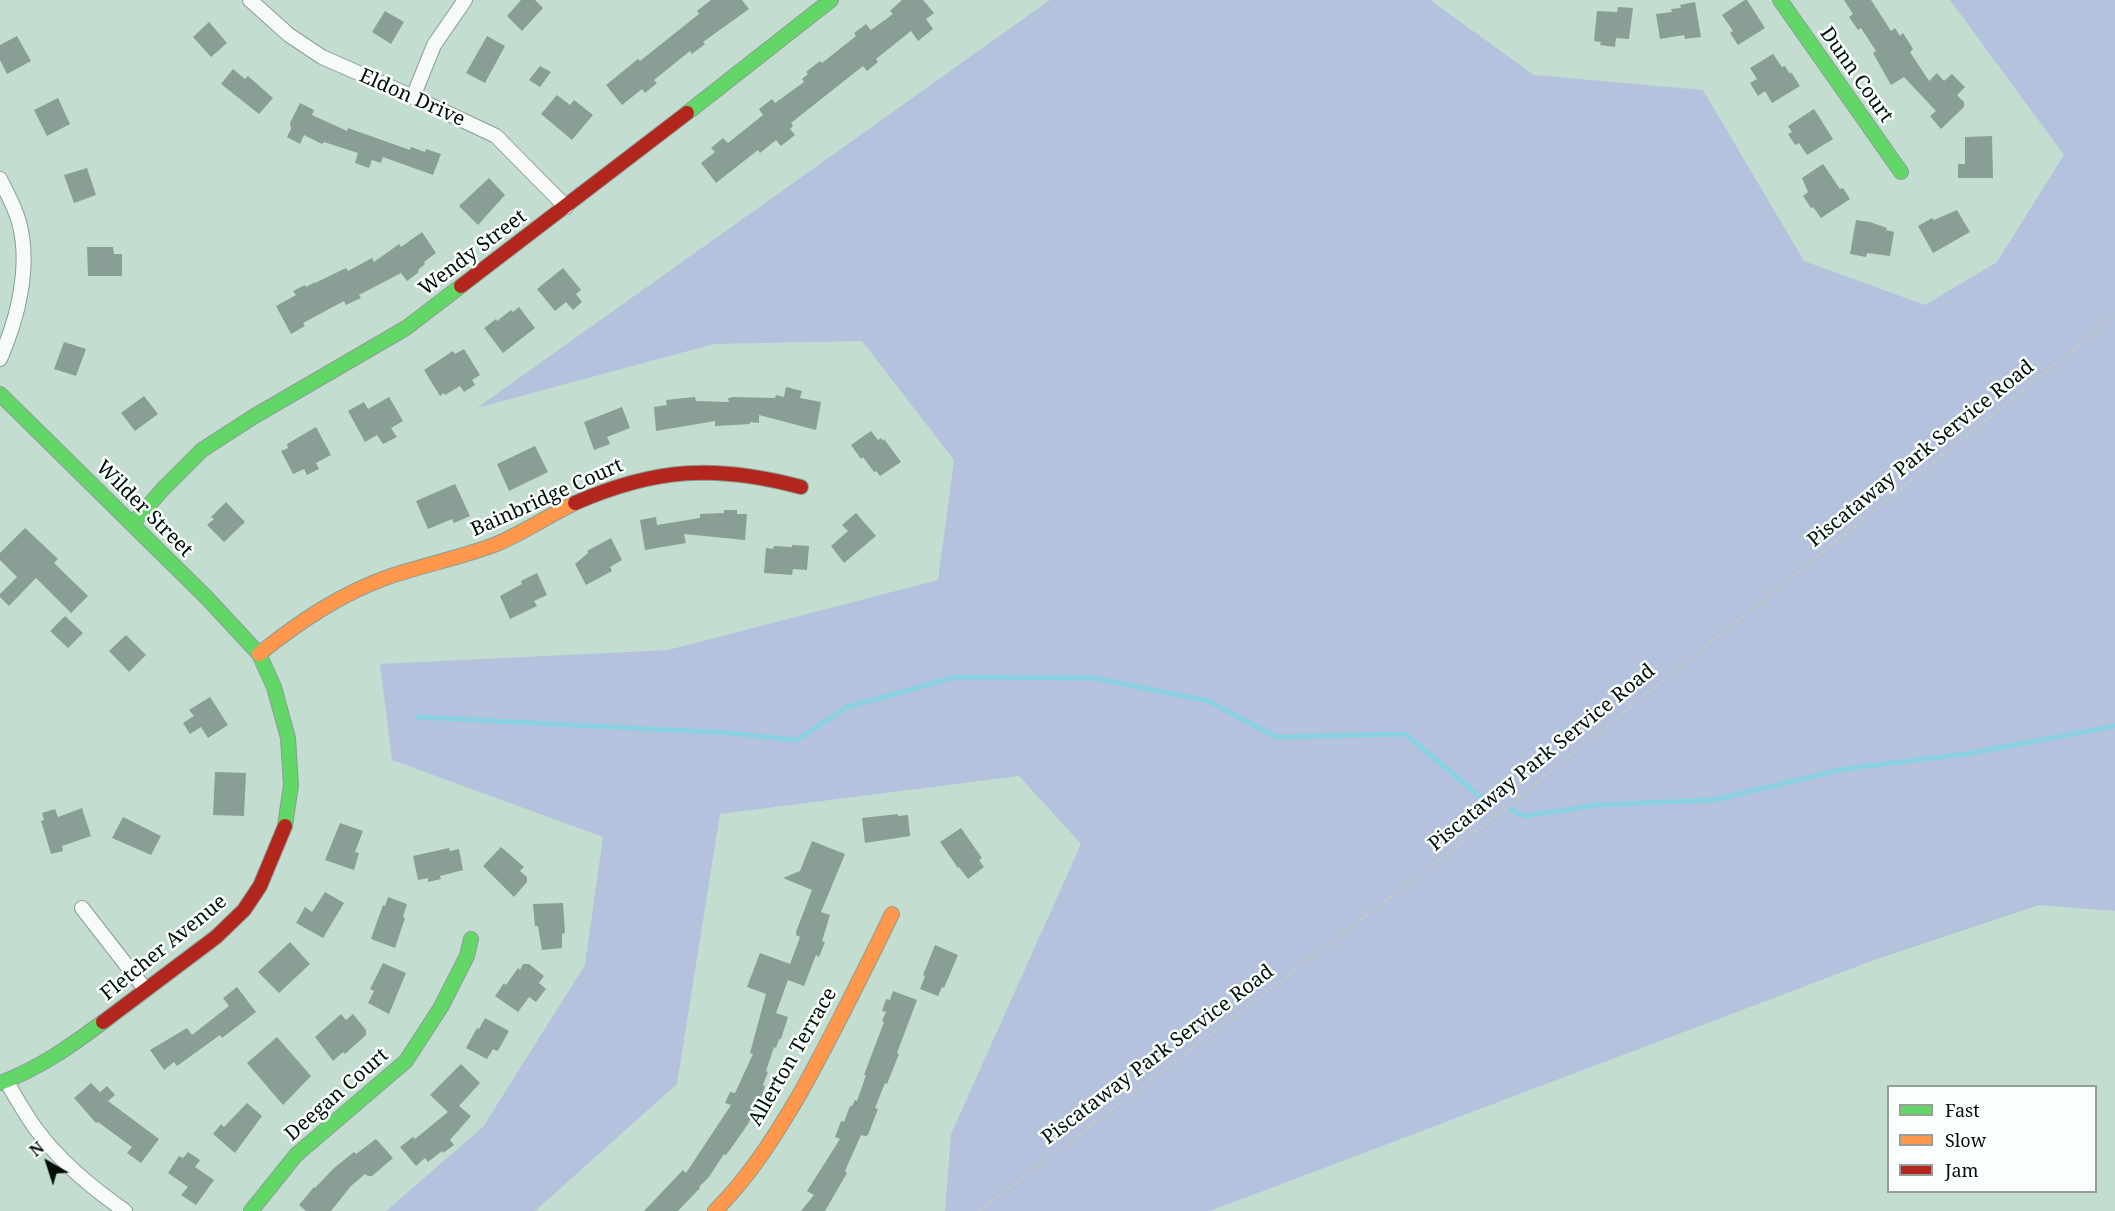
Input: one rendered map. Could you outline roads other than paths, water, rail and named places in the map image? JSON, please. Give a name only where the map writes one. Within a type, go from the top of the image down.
[{"type":"street","name":"Eldon Drive","points":[[250,0],[289,35],[322,57],[496,136],[567,207]]},
{"type":"street","points":[[413,97],[434,45],[465,0]]},
{"type":"street","name":"Wendy Street","points":[[132,525],[163,489],[202,450],[253,417],[406,328],[567,207],[831,0]]},
{"type":"street","name":"Dunn Court","points":[[1780,0],[1901,172]]},
{"type":"street","points":[[0,179],[20,224],[23,255],[21,287],[15,318],[0,358]]},
{"type":"street","name":"Wilder Street","points":[[0,394],[259,654]]},
{"type":"street","name":"Bainbridge Court","points":[[259,654],[308,615],[332,601],[398,574],[505,541],[571,505],[614,486],[642,478],[693,470],[769,477],[801,487]]},
{"type":"street","name":"Fletcher Avenue","points":[[3,1083],[48,1060],[87,1034],[216,937],[244,910],[260,886],[284,831],[291,785],[288,738],[274,687],[259,654]]},
{"type":"street","points":[[82,908],[145,989]]},
{"type":"street","name":"Allerton Terrace","points":[[715,1211],[746,1178],[795,1100],[832,1033],[892,914]]},
{"type":"street","name":"Deegan Court","points":[[251,1211],[296,1155],[406,1061],[441,1007],[467,956],[471,939]]},
{"type":"street","points":[[3,1083],[36,1130],[56,1153],[75,1172],[125,1211]]},
{"type":"waterway","points":[[418,717],[729,733],[797,740],[847,707],[956,677],[1094,678],[1208,701],[1276,737],[1405,734],[1483,799]]},
{"type":"waterway","points":[[1511,810],[1525,816],[1597,805],[1714,800],[1844,769],[1972,753],[2115,726]]}]
